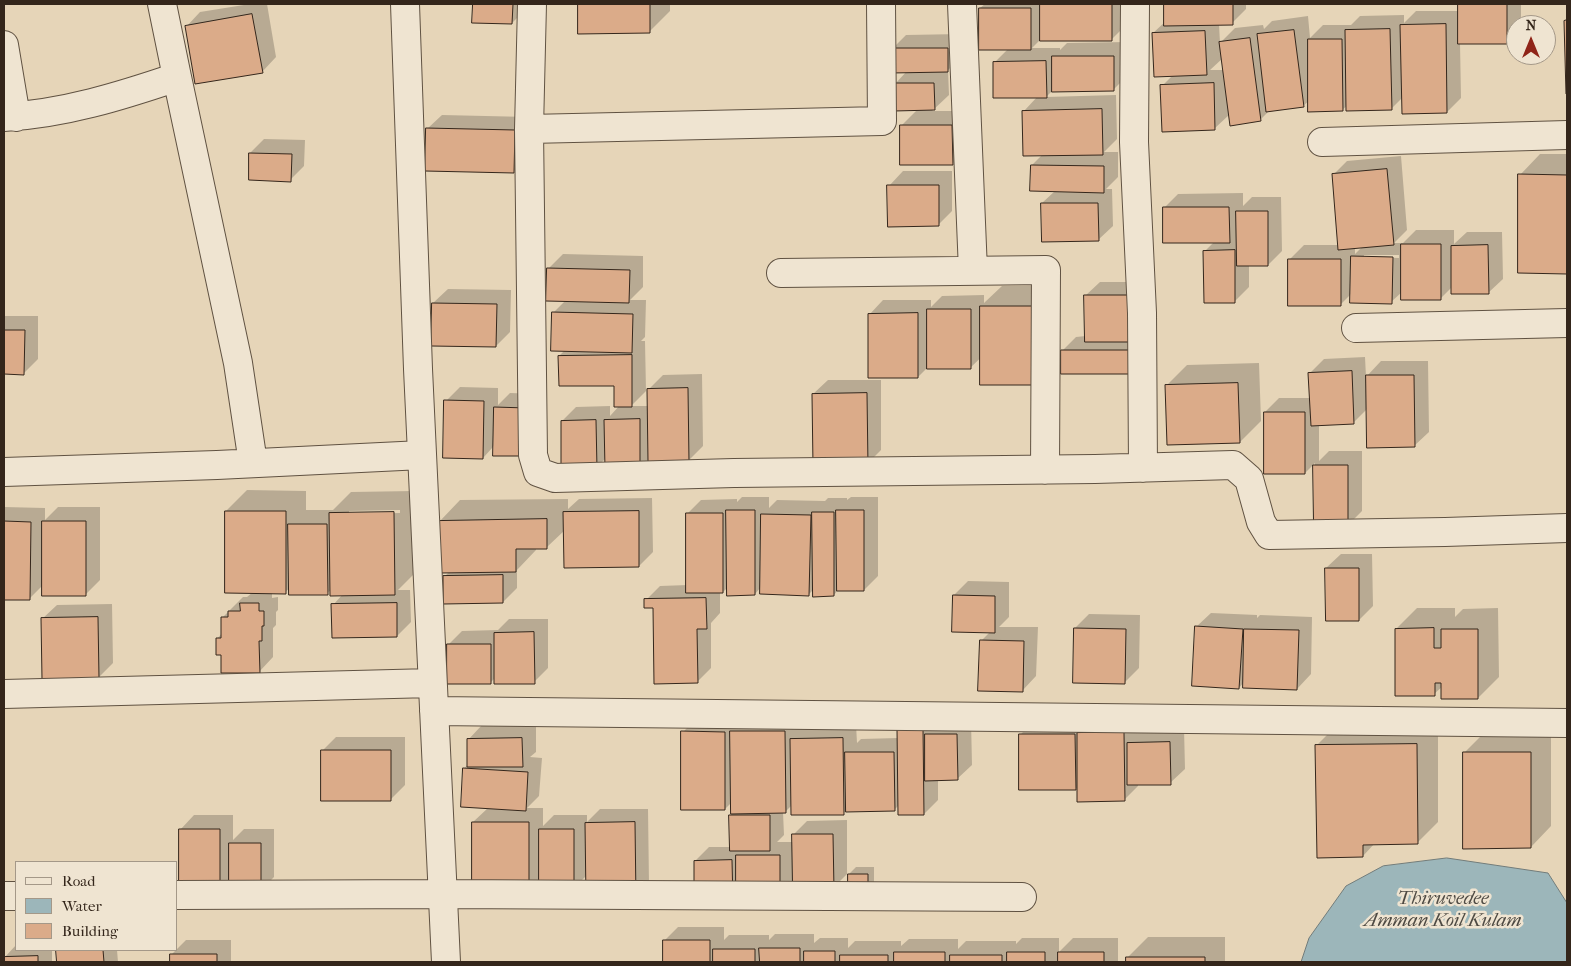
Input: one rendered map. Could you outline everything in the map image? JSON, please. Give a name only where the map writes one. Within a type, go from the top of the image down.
[{"type":"street","points":[[162,4],[238,363],[253,463]]},
{"type":"street","points":[[405,4],[418,369],[446,962]]},
{"type":"street","points":[[532,4],[529,129],[533,455],[538,472],[555,478],[734,473],[1045,470],[1233,465],[1249,479],[1261,522],[1269,534],[1445,532],[1567,528]]},
{"type":"street","points":[[529,129],[882,122],[881,4]]},
{"type":"street","points":[[962,4],[972,270]]},
{"type":"street","points":[[1134,4],[1134,142],[1142,313],[1143,468]]},
{"type":"street","points":[[4,45],[10,117],[60,110],[140,89],[176,77]]},
{"type":"street","points":[[1322,142],[1567,135]]},
{"type":"street","points":[[781,273],[1046,270],[1045,470]]},
{"type":"street","points":[[1356,328],[1567,322]]},
{"type":"street","points":[[4,472],[422,455]]},
{"type":"street","points":[[4,694],[432,683]]},
{"type":"street","points":[[434,711],[1567,723]]},
{"type":"street","points":[[178,895],[443,894],[1022,897]]},
{"type":"water","name":"Thiruvedee Amman Koil Kulam","points":[[1447,858],[1548,873],[1567,903],[1567,962],[1301,962],[1309,938],[1346,886],[1383,866]]},
{"type":"building","points":[[473,4],[513,4],[512,24],[472,23]]},
{"type":"building","points":[[578,4],[650,4],[650,33],[578,34]]},
{"type":"building","points":[[1040,4],[1112,4],[1112,41],[1040,41]]},
{"type":"building","points":[[1164,4],[1233,4],[1233,25],[1164,26]]},
{"type":"building","points":[[1458,4],[1507,4],[1506,44],[1458,44]]},
{"type":"building","points":[[979,8],[1031,8],[1031,50],[979,50]]},
{"type":"building","points":[[252,14],[263,73],[195,84],[185,26]]},
{"type":"building","points":[[1567,20],[1567,94],[1566,94],[1564,21]]},
{"type":"building","points":[[1446,24],[1447,113],[1402,114],[1400,25]]},
{"type":"building","points":[[1390,29],[1392,110],[1346,111],[1345,30]]},
{"type":"building","points":[[1294,30],[1304,107],[1266,112],[1257,34]]},
{"type":"building","points":[[1205,31],[1207,75],[1154,77],[1152,33]]},
{"type":"building","points":[[1250,38],[1261,121],[1230,126],[1219,42]]},
{"type":"building","points":[[1308,39],[1342,39],[1343,111],[1308,112]]},
{"type":"building","points":[[891,48],[948,48],[948,72],[891,73]]},
{"type":"building","points":[[1052,56],[1114,56],[1114,91],[1052,92]]},
{"type":"building","points":[[1046,61],[1047,98],[993,98],[993,62]]},
{"type":"building","points":[[894,83],[934,83],[935,110],[894,111]]},
{"type":"building","points":[[1214,83],[1215,130],[1162,132],[1160,85]]},
{"type":"building","points":[[1102,109],[1103,155],[1023,156],[1022,111]]},
{"type":"building","points":[[900,125],[952,125],[953,165],[900,165]]},
{"type":"building","points":[[426,128],[515,130],[514,173],[425,171]]},
{"type":"building","points":[[249,153],[292,154],[291,182],[249,180]]},
{"type":"building","points":[[1031,165],[1104,166],[1104,193],[1030,191]]},
{"type":"building","points":[[1387,169],[1394,245],[1338,250],[1332,174]]},
{"type":"building","points":[[1518,174],[1567,175],[1567,274],[1518,273]]},
{"type":"building","points":[[887,185],[939,185],[939,226],[888,227]]},
{"type":"building","points":[[1041,203],[1098,203],[1099,241],[1042,242]]},
{"type":"building","points":[[1163,207],[1229,207],[1230,243],[1163,243]]},
{"type":"building","points":[[1236,211],[1268,211],[1268,266],[1237,266]]},
{"type":"building","points":[[1401,244],[1441,244],[1441,300],[1401,300]]},
{"type":"building","points":[[1488,245],[1489,294],[1451,294],[1451,246]]},
{"type":"building","points":[[1235,250],[1235,303],[1204,303],[1203,251]]},
{"type":"building","points":[[1351,256],[1393,257],[1392,304],[1350,303]]},
{"type":"building","points":[[1288,259],[1341,259],[1341,306],[1288,306]]},
{"type":"building","points":[[547,268],[630,270],[629,303],[546,301]]},
{"type":"building","points":[[1084,295],[1129,295],[1129,342],[1085,342]]},
{"type":"building","points":[[432,303],[497,304],[496,347],[431,346]]},
{"type":"building","points":[[980,306],[1036,306],[1037,385],[980,385]]},
{"type":"building","points":[[927,309],[971,309],[971,369],[927,369]]},
{"type":"building","points":[[552,312],[633,314],[632,353],[551,351]]},
{"type":"building","points":[[918,313],[918,378],[868,378],[868,314]]},
{"type":"building","points":[[4,330],[25,330],[24,375],[4,374]]},
{"type":"building","points":[[1061,350],[1133,350],[1133,374],[1061,374]]},
{"type":"building","points":[[632,355],[632,407],[614,407],[614,386],[559,386],[558,356]]},
{"type":"building","points":[[1352,371],[1354,424],[1311,426],[1308,373]]},
{"type":"building","points":[[1366,375],[1414,375],[1415,447],[1367,448]]},
{"type":"building","points":[[1238,383],[1240,443],[1167,445],[1165,385]]},
{"type":"building","points":[[688,388],[689,462],[648,462],[647,389]]},
{"type":"building","points":[[867,393],[868,466],[813,466],[812,394]]},
{"type":"building","points":[[444,400],[484,401],[483,459],[443,458]]},
{"type":"building","points":[[494,407],[527,408],[526,456],[493,456]]},
{"type":"building","points":[[1264,412],[1305,412],[1305,474],[1264,474]]},
{"type":"building","points":[[640,419],[640,469],[605,469],[604,420]]},
{"type":"building","points":[[596,420],[597,469],[561,469],[561,421]]},
{"type":"building","points":[[1313,465],[1348,465],[1348,526],[1314,527]]},
{"type":"building","points":[[726,510],[755,510],[755,595],[727,596]]},
{"type":"building","points":[[836,510],[864,510],[864,591],[837,591]]},
{"type":"building","points":[[225,511],[286,511],[286,594],[225,593]]},
{"type":"building","points":[[639,511],[639,567],[564,568],[563,512]]},
{"type":"building","points":[[394,512],[395,595],[330,596],[329,513]]},
{"type":"building","points":[[812,512],[834,512],[834,596],[813,597]]},
{"type":"building","points":[[686,513],[723,513],[723,593],[686,593]]},
{"type":"building","points":[[761,514],[811,515],[809,596],[760,594]]},
{"type":"building","points":[[547,519],[547,549],[516,549],[516,572],[439,573],[438,521]]},
{"type":"building","points":[[4,521],[31,522],[30,600],[4,600]]},
{"type":"building","points":[[42,521],[86,521],[86,596],[42,596]]},
{"type":"building","points":[[288,524],[327,524],[328,595],[289,595]]},
{"type":"building","points":[[1325,568],[1359,568],[1359,621],[1326,621]]},
{"type":"building","points":[[503,575],[503,603],[443,604],[443,576]]},
{"type":"building","points":[[953,595],[995,596],[995,633],[952,632]]},
{"type":"building","points":[[706,598],[707,629],[697,629],[698,683],[654,684],[653,608],[644,608],[644,599]]},
{"type":"building","points":[[240,603],[259,603],[259,611],[264,611],[262,641],[259,641],[260,673],[221,673],[221,655],[216,655],[216,638],[221,638],[221,617],[228,617],[228,611],[240,611]]},
{"type":"building","points":[[397,603],[397,637],[332,638],[331,604]]},
{"type":"building","points":[[98,617],[99,678],[42,679],[41,618]]},
{"type":"building","points":[[1195,626],[1243,629],[1239,689],[1192,686]]},
{"type":"building","points":[[1074,628],[1126,629],[1125,684],[1073,683]]},
{"type":"building","points":[[1434,628],[1434,648],[1441,648],[1441,629],[1478,629],[1478,699],[1441,699],[1441,683],[1435,683],[1435,696],[1395,696],[1395,629]]},
{"type":"building","points":[[1244,629],[1299,630],[1297,690],[1243,688]]},
{"type":"building","points":[[534,632],[535,684],[494,684],[494,633]]},
{"type":"building","points":[[980,640],[1024,641],[1023,692],[978,691]]},
{"type":"building","points":[[447,644],[491,644],[491,684],[447,684]]},
{"type":"building","points":[[923,727],[924,815],[898,815],[897,728]]},
{"type":"building","points":[[681,731],[725,732],[725,810],[681,810]]},
{"type":"building","points":[[730,731],[785,731],[786,813],[731,814]]},
{"type":"building","points":[[1124,732],[1125,801],[1077,802],[1077,733]]},
{"type":"building","points":[[925,734],[957,734],[958,780],[925,781]]},
{"type":"building","points":[[1019,734],[1075,734],[1076,790],[1019,790]]},
{"type":"building","points":[[522,738],[523,767],[467,767],[467,739]]},
{"type":"building","points":[[843,738],[844,815],[791,815],[790,739]]},
{"type":"building","points":[[1170,742],[1171,785],[1127,785],[1127,743]]},
{"type":"building","points":[[1417,744],[1418,844],[1363,845],[1363,857],[1317,858],[1315,745]]},
{"type":"building","points":[[321,750],[391,750],[391,801],[321,801]]},
{"type":"building","points":[[845,752],[894,752],[895,811],[846,812]]},
{"type":"building","points":[[1463,752],[1531,752],[1531,848],[1463,849]]},
{"type":"building","points":[[463,768],[528,772],[526,811],[461,807]]},
{"type":"building","points":[[729,815],[770,815],[770,851],[730,851]]},
{"type":"building","points":[[472,822],[529,822],[529,891],[472,891]]},
{"type":"building","points":[[635,822],[636,899],[586,899],[585,823]]},
{"type":"building","points":[[179,829],[220,829],[220,893],[179,893]]},
{"type":"building","points":[[539,829],[574,829],[574,890],[539,890]]},
{"type":"building","points":[[792,834],[833,834],[834,890],[793,890]]},
{"type":"building","points":[[229,843],[261,843],[261,892],[229,892]]},
{"type":"building","points":[[736,855],[780,855],[780,898],[736,898]]},
{"type":"building","points":[[732,860],[733,902],[694,902],[694,861]]},
{"type":"building","points":[[848,874],[868,874],[868,905],[848,905]]},
{"type":"building","points":[[663,940],[710,940],[710,962],[663,962]]},
{"type":"building","points":[[759,948],[800,948],[800,962],[760,962]]},
{"type":"building","points":[[713,949],[755,949],[755,962],[713,962]]},
{"type":"building","points":[[56,951],[103,951],[104,962],[57,962]]},
{"type":"building","points":[[804,951],[835,951],[835,962],[804,962]]},
{"type":"building","points":[[894,952],[945,952],[945,962],[894,962]]},
{"type":"building","points":[[1007,952],[1045,952],[1045,962],[1007,962]]},
{"type":"building","points":[[1058,952],[1104,952],[1104,962],[1058,962]]},
{"type":"building","points":[[170,954],[217,954],[217,962],[170,962]]},
{"type":"building","points":[[840,955],[888,955],[888,962],[840,962]]},
{"type":"building","points":[[950,955],[1002,955],[1002,962],[950,962]]},
{"type":"building","points":[[38,956],[38,962],[4,962],[4,957]]},
{"type":"building","points":[[1126,957],[1205,957],[1205,962],[1126,962]]}]
